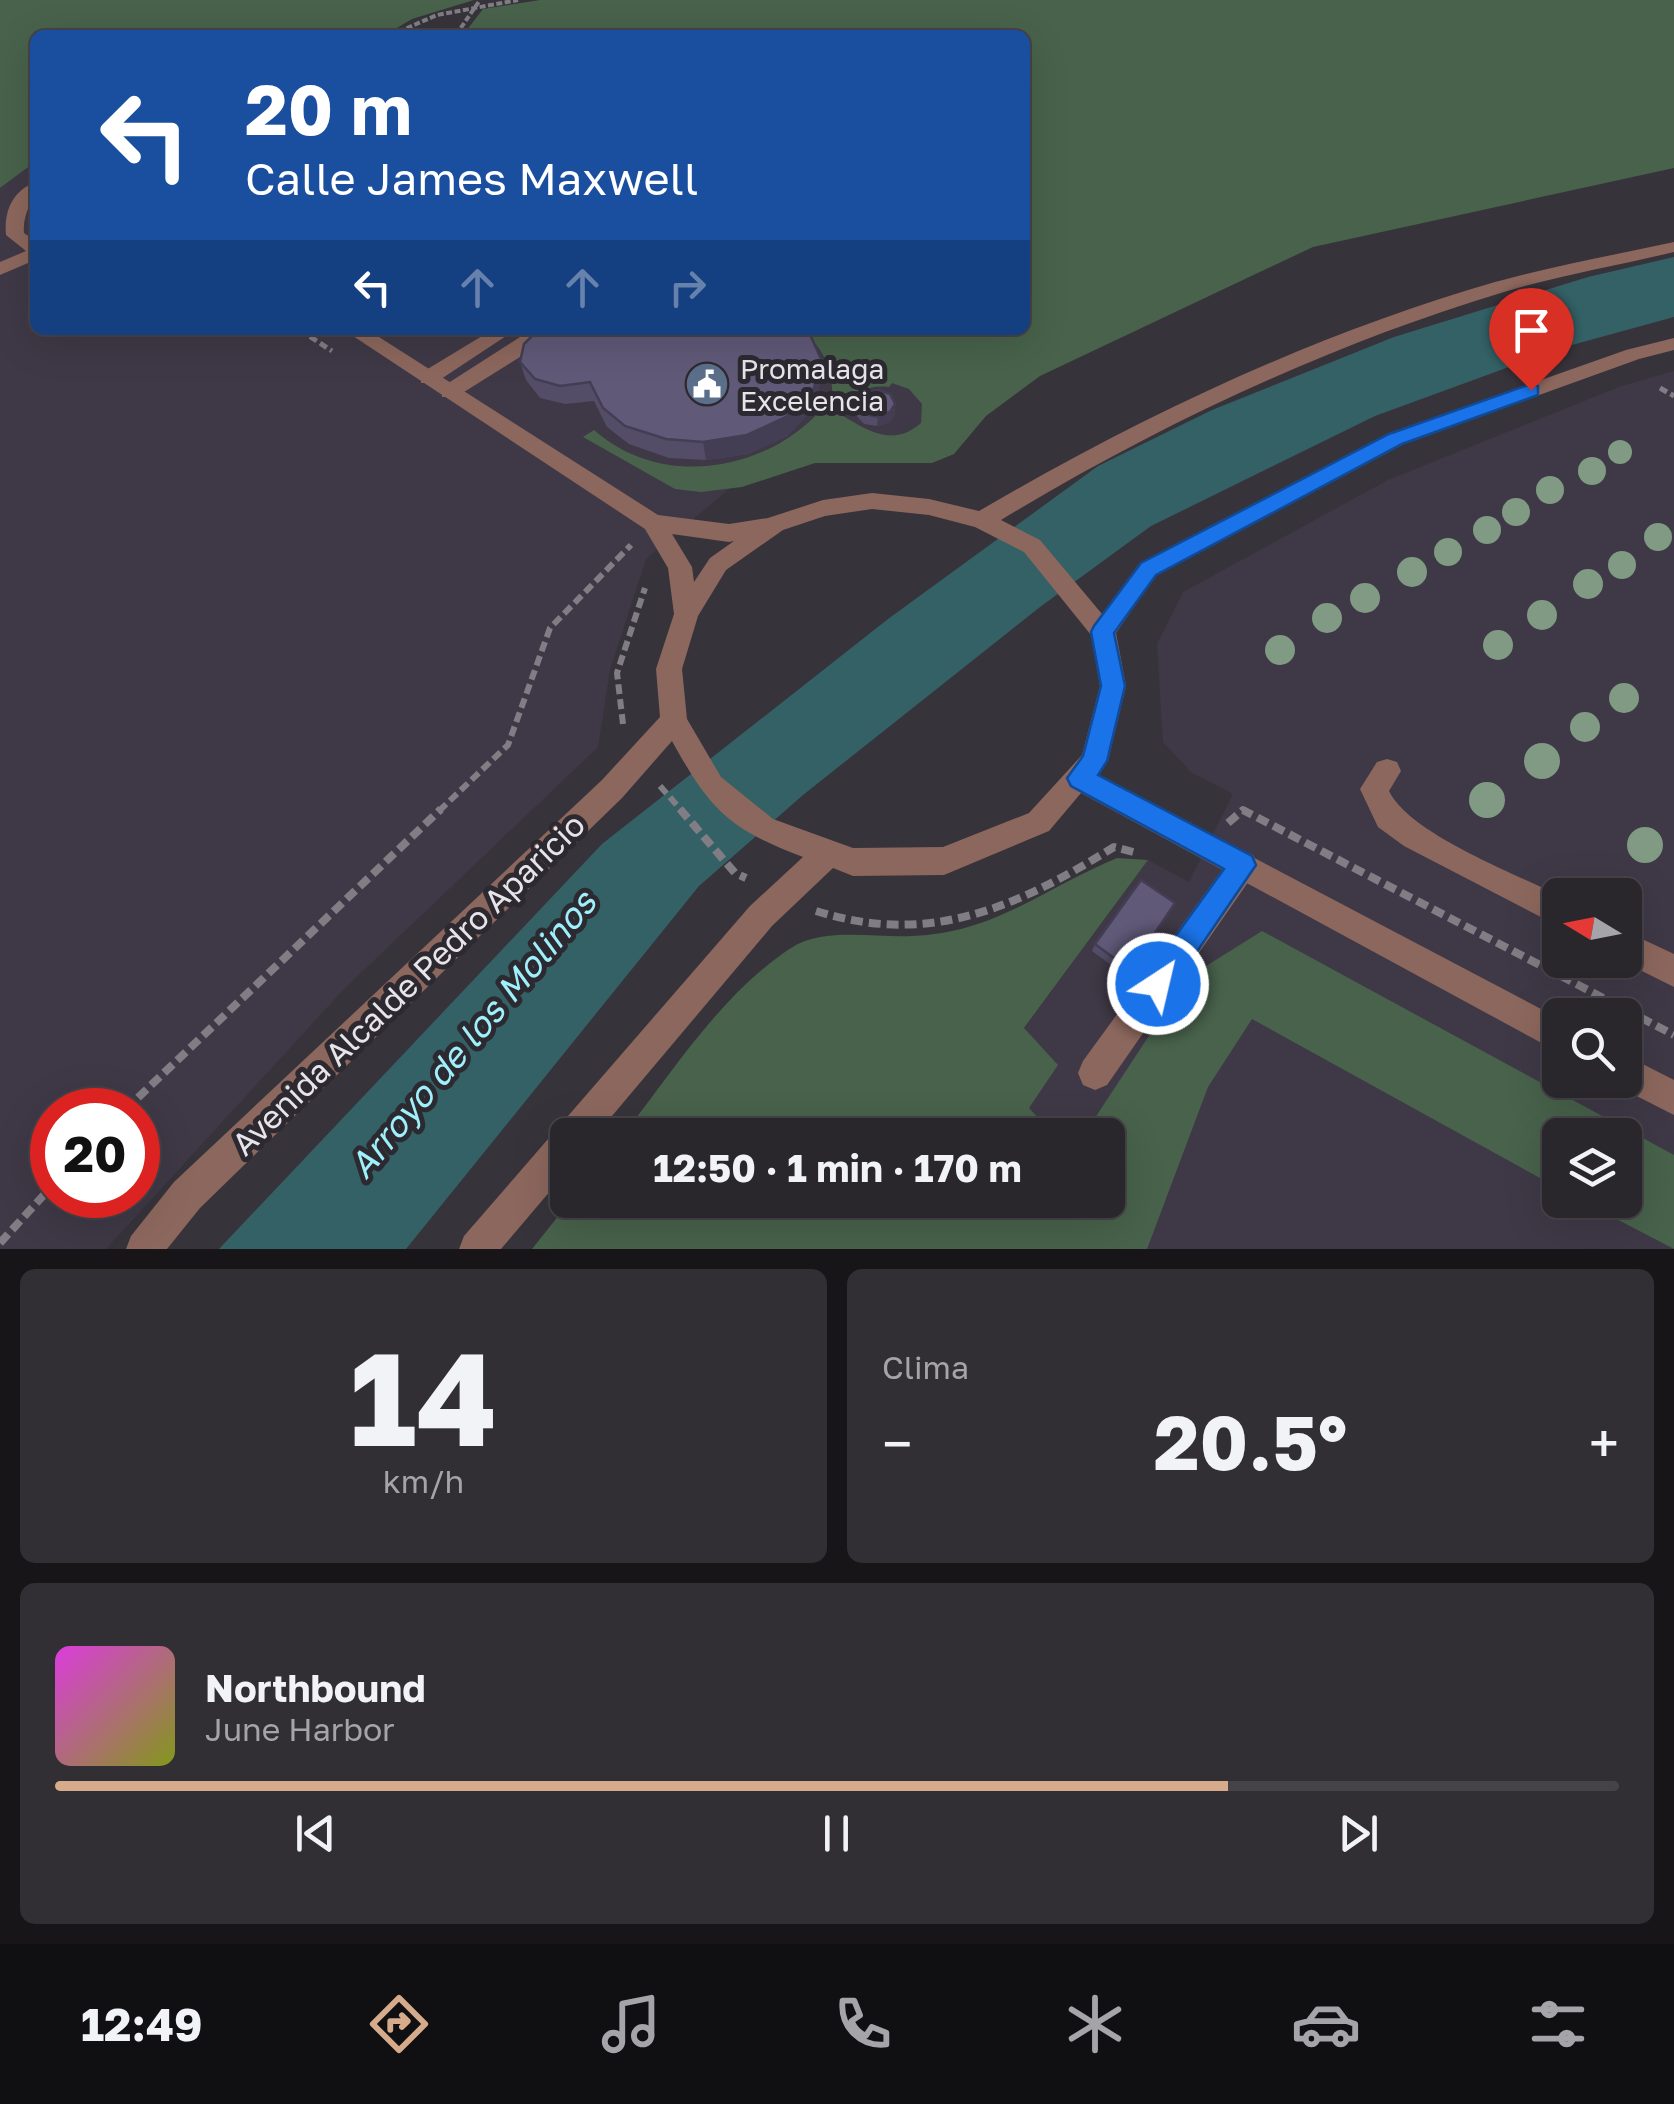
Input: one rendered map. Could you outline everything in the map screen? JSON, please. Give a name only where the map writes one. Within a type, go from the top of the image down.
[{"type":"street","points":[[8,238],[12,213],[30,191]]},
{"type":"street","points":[[982,520],[1041,484],[1234,386],[1476,294],[1674,247]]},
{"type":"street","points":[[0,269],[30,254]]},
{"type":"street","points":[[362,335],[653,523],[729,534],[824,508],[872,501],[929,507],[982,520],[1032,546],[1102,632],[1113,686],[1094,761],[1039,822],[944,860],[853,862],[763,829],[711,786],[674,720],[669,669],[686,614],[718,564],[775,524]]},
{"type":"street","points":[[428,378],[497,335]]},
{"type":"street","points":[[449,392],[536,335]]},
{"type":"street","points":[[1102,632],[1148,569],[1396,439],[1633,354],[1674,344]]},
{"type":"street","points":[[653,523],[680,567],[686,614]]},
{"type":"street","name":"Avenida Alcalde Pedro Aparicio","points":[[144,1249],[186,1196],[638,761],[674,720]]},
{"type":"street","points":[[1386,771],[1374,789],[1388,818],[1414,836],[1542,903]]},
{"type":"street","points":[[1080,778],[1542,1027]]},
{"type":"street","points":[[588,1118],[760,916],[829,852]]},
{"type":"street","points":[[1095,1073],[1242,865]]},
{"type":"street","points":[[1642,955],[1674,971]]},
{"type":"street","points":[[1642,1081],[1674,1098]]},
{"type":"street","points":[[478,1249],[550,1164]]},
{"type":"path","points":[[460,30],[479,7],[480,0]]},
{"type":"path","points":[[399,30],[415,20],[518,0]]},
{"type":"path","points":[[308,335],[350,362]]},
{"type":"path","points":[[1660,388],[1674,396]]},
{"type":"path","points":[[149,1088],[508,745],[550,628],[653,523]]},
{"type":"path","points":[[616,533],[642,549]]},
{"type":"path","points":[[652,574],[628,627],[616,672],[620,716],[638,761],[734,873],[850,926],[916,930],[961,920],[1073,874],[1114,847],[1150,856]]},
{"type":"path","points":[[1211,849],[1243,810],[1674,1036]]},
{"type":"path","points":[[0,1243],[30,1210]]},
{"type":"shaded area","points":[[30,166],[30,335],[817,335],[981,421],[954,454],[932,463],[815,463],[729,489],[646,559],[610,670],[598,747],[343,990],[160,1190],[160,1088],[30,1088],[30,1218],[134,1218],[106,1249],[0,1249],[0,188]]},
{"type":"shaded area","points":[[1674,371],[1674,1249],[892,1249],[1029,1218],[1125,1218],[1125,1118],[1016,1118],[1057,1065],[1024,1029],[1148,860],[1189,882],[1233,794],[1191,772],[1163,742],[1157,644],[1183,592],[1388,480],[1619,387]]},
{"type":"green space","points":[[0,0],[474,0],[412,19],[393,30],[30,30],[30,166],[0,188]]},
{"type":"green space","points":[[540,0],[1674,0],[1674,168],[1313,247],[1040,376],[986,416],[954,454],[932,463],[815,463],[742,487],[701,492],[675,489],[583,437],[594,430],[621,449],[651,461],[682,466],[744,459],[801,429],[824,407],[871,431],[895,435],[921,423],[922,404],[909,389],[892,383],[889,387],[832,394],[825,359],[807,335],[1030,335],[1030,30],[467,30],[483,9]]},
{"type":"green space","points":[[1117,858],[1148,860],[1024,1028],[1058,1065],[1029,1108],[1038,1118],[636,1118],[742,987],[791,948],[834,936],[912,936],[969,927]]},
{"type":"green space","points":[[1262,931],[1542,1083],[1542,1098],[1569,1098],[1606,1118],[1542,1118],[1542,1179],[1252,1019],[1208,1087],[1147,1249],[532,1249],[557,1218],[1125,1218],[1125,1118],[1095,1118],[1187,978]]},
{"type":"green space","points":[[1642,1138],[1674,1155],[1674,1249],[1615,1218],[1642,1218]]},
{"type":"water","name":"Arroyo de los Molinos","points":[[1674,257],[1674,317],[1561,348],[1375,416],[1151,526],[1040,607],[803,795],[699,886],[406,1249],[219,1249],[602,844],[888,619],[1098,466],[1212,410],[1394,337],[1588,277]]},
{"type":"building","points":[[533,335],[810,335],[821,359],[814,388],[786,417],[747,435],[703,442],[666,439],[625,426],[603,408],[590,382],[560,386],[535,379],[520,362],[524,344]]},
{"type":"building","points":[[878,390],[890,394],[895,404],[890,412],[878,417],[865,414],[855,405],[861,394]]},
{"type":"building","points":[[1141,880],[1175,903],[1130,970],[1095,944]]},
{"type":"place","name":"Promalaga Excelencia","points":[[707,384]]},
{"type":"route","points":[[1158,984],[1242,865],[1080,778],[1094,761],[1113,686],[1102,632],[1148,569],[1396,439],[1531,390]]}]
